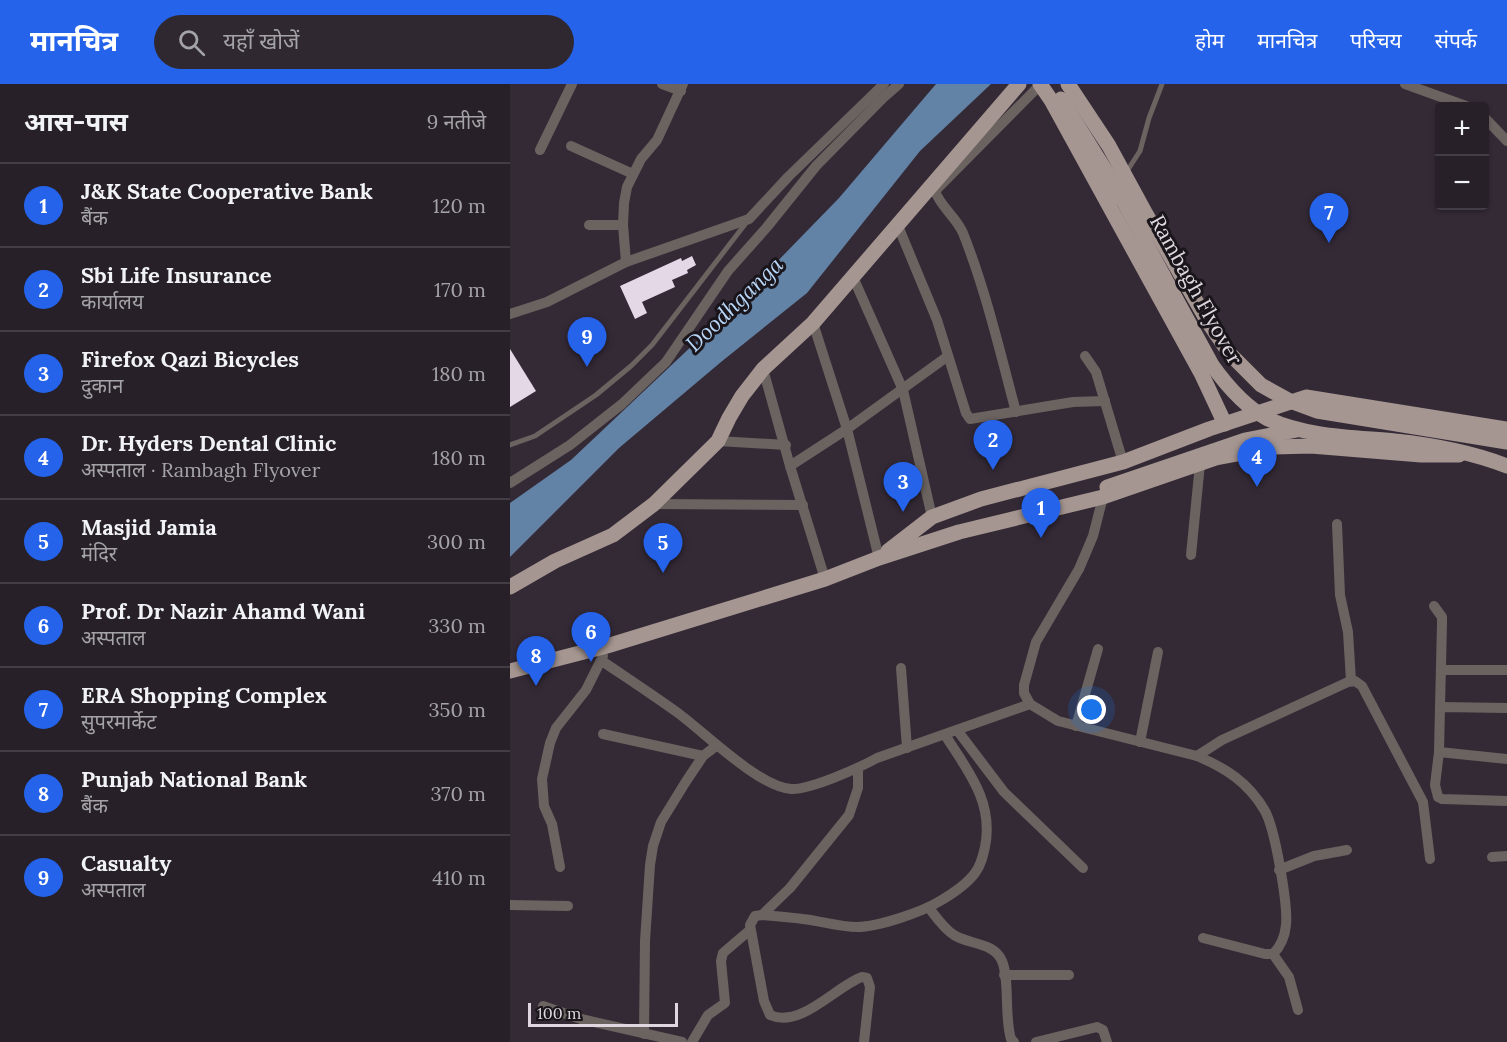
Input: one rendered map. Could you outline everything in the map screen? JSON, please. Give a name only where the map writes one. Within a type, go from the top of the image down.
[{"type":"main road","points":[[510,586],[555,561],[613,535],[654,504],[718,441],[742,396],[763,369],[813,323],[1018,84]]},
{"type":"main road","points":[[1040,84],[1051,100],[1228,423]]},
{"type":"main road","points":[[1049,84],[1068,92],[1109,146],[1121,182],[1208,321],[1230,354],[1261,385],[1290,401],[1317,411],[1507,442]]},
{"type":"main road","name":"Rambagh Flyover","points":[[1068,92],[1107,174],[1121,182],[1201,346],[1232,391],[1257,412],[1300,430],[1427,445],[1477,455],[1507,466]]},
{"type":"main road","points":[[1107,174],[1106,193],[1224,402],[1228,423]]},
{"type":"main road","points":[[879,558],[932,517],[981,499],[1123,462],[1306,397],[1507,429]]},
{"type":"main road","points":[[1105,492],[1227,445],[1300,430]]},
{"type":"main road","points":[[1169,445],[1180,470]]},
{"type":"main road","points":[[510,671],[607,646],[825,579],[879,558],[959,532],[969,522],[1105,492],[1216,458],[1274,447],[1311,446],[1421,455],[1462,454],[1507,459]]},
{"type":"street","points":[[540,150],[572,84]]},
{"type":"street","points":[[626,262],[624,203],[633,174],[641,159],[657,140],[682,88],[662,84]]},
{"type":"street","points":[[510,314],[547,302],[626,262],[749,219],[788,177],[884,84]]},
{"type":"street","points":[[510,483],[578,439],[622,404],[666,362],[728,270],[816,166],[899,84]]},
{"type":"street","points":[[1016,412],[983,286],[959,225],[935,191],[1040,84]]},
{"type":"street","points":[[1405,84],[1455,102]]},
{"type":"street","points":[[1489,121],[1507,141]]},
{"type":"street","points":[[571,146],[633,174]]},
{"type":"street","points":[[589,225],[623,225]]},
{"type":"street","points":[[898,226],[937,320],[966,413],[970,419],[1073,402],[1105,402]]},
{"type":"street","points":[[854,277],[903,390],[932,517]]},
{"type":"street","points":[[813,323],[847,429],[879,558]]},
{"type":"street","points":[[790,466],[847,429],[948,356]]},
{"type":"street","points":[[1085,356],[1096,372],[1123,462]]},
{"type":"street","points":[[763,369],[825,579]]},
{"type":"street","points":[[718,441],[786,445]]},
{"type":"street","points":[[1191,555],[1200,464]]},
{"type":"street","points":[[1105,492],[1093,536],[1079,569],[1036,642],[1024,685],[1024,693],[1030,704],[1047,716],[1076,726],[1197,756],[1229,771],[1254,796],[1273,831],[1287,922],[1282,940],[1273,954]]},
{"type":"street","points":[[654,504],[803,505]]},
{"type":"street","points":[[1337,524],[1340,595],[1348,632],[1351,681]]},
{"type":"street","points":[[1434,606],[1442,617],[1439,752],[1435,785],[1438,797],[1447,800],[1507,801]]},
{"type":"street","points":[[560,867],[552,824],[544,806],[542,779],[550,743],[556,728],[586,690],[602,661],[607,646]]},
{"type":"street","points":[[1076,726],[1098,649]]},
{"type":"street","points":[[1140,742],[1158,651]]},
{"type":"street","points":[[602,661],[679,714],[716,746],[768,781],[788,789],[798,789],[858,768],[877,758],[1030,704]]},
{"type":"street","points":[[901,668],[907,748]]},
{"type":"street","points":[[1441,670],[1507,670]]},
{"type":"street","points":[[1197,756],[1222,740],[1355,681],[1362,686],[1423,802],[1430,859]]},
{"type":"street","points":[[1440,707],[1507,708]]},
{"type":"street","points":[[957,730],[1004,792],[1083,868]]},
{"type":"street","points":[[603,735],[703,756]]},
{"type":"street","points":[[762,915],[802,918],[859,927],[872,926],[928,908],[953,892],[975,873],[981,862],[988,831],[982,798],[945,735]]},
{"type":"street","points":[[644,1034],[645,940],[653,846],[666,814],[703,756],[716,746]]},
{"type":"street","points":[[1439,752],[1507,759]]},
{"type":"street","points":[[858,768],[858,788],[849,815],[790,888],[762,915],[752,920],[750,930],[764,1001],[770,1015],[776,1018],[791,1017],[821,1003],[859,978],[867,978],[870,987],[864,1042]]},
{"type":"street","points":[[1279,870],[1314,856],[1347,850]]},
{"type":"street","points":[[1492,857],[1507,856]]},
{"type":"street","points":[[510,905],[568,906]]},
{"type":"street","points":[[928,908],[952,934],[993,950],[1001,958],[1007,1023],[1011,1040],[1014,1042]]},
{"type":"street","points":[[692,1042],[708,1015],[725,1003],[721,961],[723,953],[750,930]]},
{"type":"street","points":[[1203,939],[1273,954],[1289,977],[1298,1011]]},
{"type":"street","points":[[1004,975],[1069,975]]},
{"type":"street","points":[[543,1006],[581,1019],[682,1042]]},
{"type":"street","points":[[1036,1042],[1097,1026],[1104,1030],[1107,1042]]},
{"type":"lane","points":[[1121,182],[1140,151],[1162,84]]},
{"type":"lane","points":[[510,445],[535,436],[596,395],[631,366],[652,345],[749,219]]},
{"type":"water","points":[[936,84],[991,84],[920,151],[807,293],[619,448],[510,557],[510,503],[571,460],[732,308],[839,198]]},
{"type":"building","points":[[692,256],[696,265],[687,270],[688,273],[672,280],[675,287],[642,302],[647,313],[635,319],[620,286],[681,258],[682,261]]},
{"type":"building","points":[[510,349],[536,391],[510,407]]},
{"type":"place","name":"ERA Shopping Complex","points":[[1329,243]]},
{"type":"place","name":"Casualty","points":[[587,367]]},
{"type":"place","name":"Sbi Life Insurance","points":[[993,470]]},
{"type":"place","name":"Dr. Hyders Dental Clinic","points":[[1257,487]]},
{"type":"place","name":"Firefox Qazi Bicycles","points":[[903,512]]},
{"type":"place","name":"J&K State Cooperative Bank","points":[[1041,538]]},
{"type":"place","name":"Masjid Jamia","points":[[663,573]]},
{"type":"place","name":"Prof. Dr Nazir Ahamd Wani","points":[[591,662]]},
{"type":"place","name":"Punjab National Bank","points":[[536,686]]},
{"type":"water label","name":"Doodhganga","points":[[734,304]]}]
